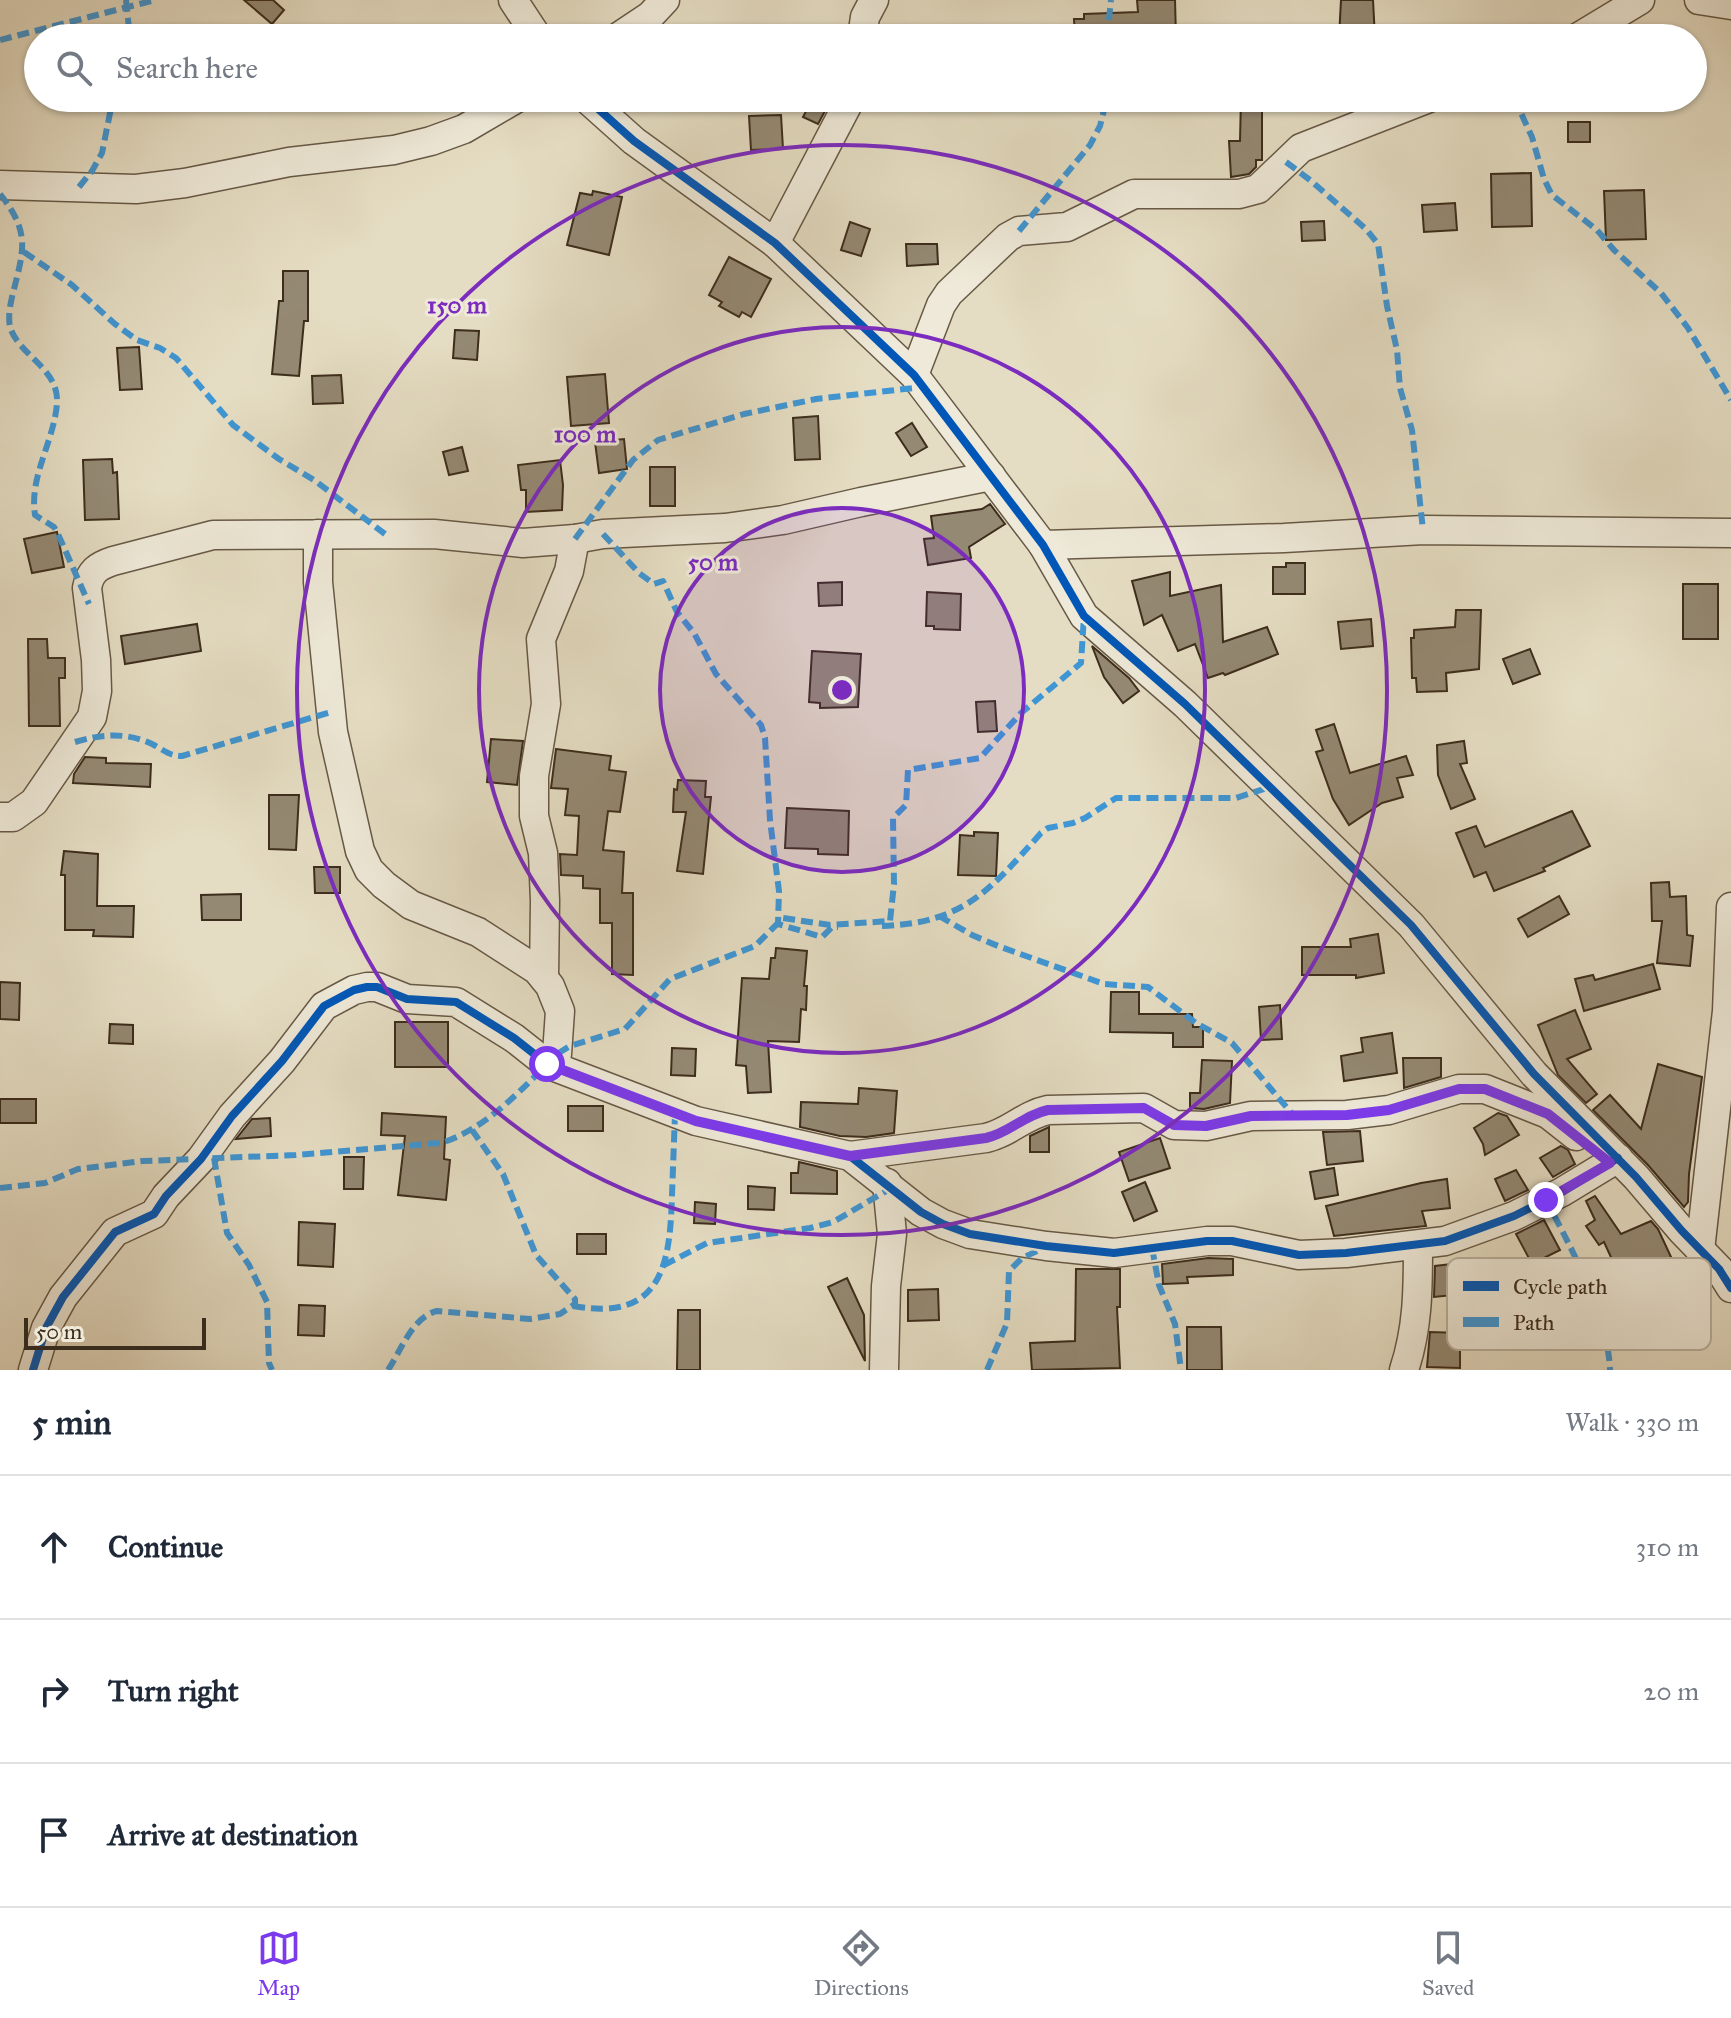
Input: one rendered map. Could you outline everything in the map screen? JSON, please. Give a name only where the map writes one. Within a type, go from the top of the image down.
[{"type":"street","points":[[513,0],[529,24]]},
{"type":"street","points":[[638,24],[665,0]]},
{"type":"street","points":[[864,24],[874,0]]},
{"type":"street","points":[[1600,24],[1640,0]]},
{"type":"street","points":[[1699,0],[1731,5]]},
{"type":"street","points":[[0,185],[136,189],[185,183],[289,162],[394,150],[464,129],[493,112]]},
{"type":"street","points":[[602,112],[634,141],[775,243],[914,375],[1043,545],[1084,616],[1185,704],[1411,925],[1534,1074],[1708,1258]]},
{"type":"street","points":[[775,243],[844,112]]},
{"type":"street","points":[[914,375],[935,317],[949,293],[1008,237],[1019,231],[1067,227],[1134,194],[1239,194],[1258,189],[1301,148],[1393,112]]},
{"type":"street","points":[[2,820],[13,817],[34,802],[92,717],[97,691],[96,660],[87,588],[89,576],[100,565],[213,535],[434,534],[523,543],[603,534],[761,524],[991,476]]},
{"type":"street","points":[[1043,545],[1284,538],[1423,530],[1731,533]]},
{"type":"street","points":[[318,534],[318,582],[333,732],[360,851],[369,870],[411,905],[478,932],[537,970],[550,986],[560,1011],[557,1054]]},
{"type":"street","points":[[544,978],[543,853],[534,816],[534,776],[546,704],[541,639],[569,571],[575,539]]},
{"type":"street","points":[[1700,1250],[1729,1011],[1731,907]]},
{"type":"street","points":[[33,1370],[46,1328],[63,1297],[115,1232],[154,1214],[324,1006],[354,990],[377,987],[407,999],[456,1002],[514,1038],[547,1064],[696,1121],[850,1156],[986,1138],[1004,1132],[1033,1114],[1048,1110],[1144,1108],[1174,1125],[1206,1126],[1251,1116],[1347,1115],[1389,1110],[1459,1089],[1485,1089],[1548,1114],[1614,1160]]},
{"type":"street","points":[[850,1156],[921,1212],[970,1234],[1114,1253],[1207,1241],[1232,1241],[1299,1255],[1346,1253],[1445,1241],[1481,1230],[1562,1192],[1614,1160]]},
{"type":"street","points":[[884,1370],[886,1286],[892,1234],[887,1183]]},
{"type":"street","points":[[1404,1370],[1418,1313],[1418,1245]]},
{"type":"street","points":[[1711,1261],[1731,1288]]},
{"type":"building","points":[[244,0],[273,0],[284,10],[272,24]]},
{"type":"building","points":[[1137,0],[1175,0],[1176,24],[1074,24],[1074,19],[1084,19],[1084,14],[1138,12]]},
{"type":"building","points":[[1341,0],[1373,0],[1374,24],[1340,24]]},
{"type":"building","points":[[806,112],[824,112],[818,124],[803,117]]},
{"type":"building","points":[[1241,112],[1262,112],[1262,160],[1256,160],[1256,167],[1249,174],[1231,177],[1229,141],[1240,141]]},
{"type":"building","points":[[781,115],[783,149],[751,150],[749,116]]},
{"type":"building","points":[[1568,122],[1590,122],[1590,142],[1568,142]]},
{"type":"building","points":[[1531,173],[1532,226],[1492,227],[1491,174]]},
{"type":"building","points":[[1644,190],[1646,239],[1606,240],[1604,191]]},
{"type":"building","points":[[593,191],[622,197],[609,255],[567,245],[580,193],[592,195]]},
{"type":"building","points":[[1455,203],[1457,230],[1424,232],[1422,205]]},
{"type":"building","points":[[1324,221],[1325,240],[1302,241],[1301,222]]},
{"type":"building","points":[[850,222],[870,229],[861,256],[841,250]]},
{"type":"building","points":[[906,244],[937,244],[938,264],[907,266]]},
{"type":"building","points":[[729,257],[771,279],[751,317],[742,312],[739,317],[719,306],[722,302],[709,295]]},
{"type":"building","points":[[283,271],[308,271],[308,321],[304,321],[299,376],[272,374],[279,301],[283,301]]},
{"type":"building","points":[[455,330],[479,331],[477,360],[453,358]]},
{"type":"building","points":[[139,347],[142,389],[120,390],[117,348]]},
{"type":"building","points":[[605,374],[609,423],[571,426],[567,377]]},
{"type":"building","points":[[341,375],[343,403],[313,404],[312,376]]},
{"type":"building","points":[[818,416],[820,459],[795,460],[793,418]]},
{"type":"building","points":[[912,423],[927,447],[911,456],[896,433]]},
{"type":"building","points":[[624,439],[627,469],[599,473],[595,442]]},
{"type":"building","points":[[462,447],[468,471],[449,475],[443,452]]},
{"type":"building","points":[[112,459],[113,473],[117,472],[119,519],[85,520],[83,460]]},
{"type":"building","points":[[560,460],[562,510],[526,512],[526,490],[521,490],[518,465]]},
{"type":"building","points":[[650,467],[675,467],[675,506],[650,506]]},
{"type":"building","points":[[990,504],[1005,524],[969,547],[971,558],[928,565],[924,539],[934,538],[931,516],[982,509]]},
{"type":"building","points":[[57,532],[64,567],[32,573],[24,539]]},
{"type":"building","points":[[1286,563],[1305,563],[1305,594],[1273,594],[1273,567],[1286,567]]},
{"type":"building","points":[[1170,572],[1170,596],[1221,585],[1223,642],[1267,627],[1278,654],[1225,675],[1208,678],[1195,644],[1178,651],[1162,615],[1144,625],[1132,581]]},
{"type":"building","points":[[842,582],[842,605],[819,606],[818,583]]},
{"type":"building","points":[[1683,584],[1718,584],[1718,639],[1683,639]]},
{"type":"building","points":[[927,592],[961,594],[960,630],[926,626]]},
{"type":"building","points":[[1456,610],[1481,610],[1479,669],[1446,673],[1447,691],[1417,692],[1416,678],[1412,678],[1411,638],[1414,638],[1414,630],[1455,627]]},
{"type":"building","points":[[1371,619],[1373,646],[1341,649],[1338,622]]},
{"type":"building","points":[[197,624],[201,651],[125,664],[121,636]]},
{"type":"building","points":[[28,639],[47,639],[48,658],[65,658],[65,678],[59,678],[60,726],[29,726]]},
{"type":"building","points":[[1092,646],[1129,678],[1139,691],[1123,703],[1104,677]]},
{"type":"building","points":[[1530,649],[1540,674],[1513,684],[1503,659]]},
{"type":"building","points":[[812,651],[861,654],[858,707],[820,708],[820,703],[809,702]]},
{"type":"building","points":[[995,701],[997,731],[978,732],[976,702]]},
{"type":"building","points":[[1334,724],[1350,773],[1406,756],[1413,775],[1397,778],[1403,797],[1382,803],[1349,825],[1333,799],[1316,752],[1323,750],[1316,730]]},
{"type":"building","points":[[491,739],[523,741],[517,785],[487,782]]},
{"type":"building","points":[[1464,741],[1467,763],[1460,764],[1475,799],[1451,809],[1438,775],[1437,745]]},
{"type":"building","points":[[556,749],[611,756],[609,770],[626,772],[620,812],[608,811],[603,850],[624,852],[622,893],[633,893],[633,975],[612,974],[612,923],[600,923],[600,889],[583,888],[583,876],[561,875],[560,854],[577,855],[579,816],[565,815],[568,789],[551,788]]},
{"type":"building","points":[[85,757],[106,758],[106,763],[151,764],[150,787],[73,783],[74,774]]},
{"type":"building","points":[[678,780],[706,781],[705,797],[711,797],[703,874],[677,871],[686,812],[673,812],[674,789],[677,790]]},
{"type":"building","points":[[269,795],[299,795],[296,850],[269,849]]},
{"type":"building","points":[[787,808],[849,811],[848,855],[818,854],[818,849],[785,848]]},
{"type":"building","points":[[1572,811],[1590,846],[1543,868],[1545,871],[1494,891],[1486,872],[1474,877],[1456,833],[1476,826],[1485,847]]},
{"type":"building","points":[[974,832],[998,833],[996,876],[958,875],[960,835],[974,836]]},
{"type":"building","points":[[64,851],[98,854],[97,906],[134,906],[133,937],[93,936],[94,930],[65,930],[65,875],[61,875]]},
{"type":"building","points":[[314,867],[340,867],[340,893],[315,893]]},
{"type":"building","points":[[1669,882],[1670,897],[1686,896],[1687,935],[1693,936],[1690,966],[1657,963],[1662,921],[1652,921],[1651,883]]},
{"type":"building","points":[[241,894],[241,920],[202,920],[201,895]]},
{"type":"building","points":[[1559,896],[1569,914],[1528,937],[1518,919]]},
{"type":"building","points":[[1378,934],[1384,973],[1356,978],[1356,975],[1302,975],[1302,947],[1351,947],[1350,939]]},
{"type":"building","points":[[776,948],[807,951],[804,986],[807,986],[806,1010],[801,1009],[799,1042],[768,1041],[771,1092],[748,1093],[746,1066],[736,1065],[742,978],[769,979],[771,958],[775,958]]},
{"type":"building","points":[[1653,964],[1660,989],[1584,1011],[1575,979],[1593,975],[1595,980]]},
{"type":"building","points":[[0,982],[20,983],[19,1020],[0,1019]]},
{"type":"building","points":[[1111,992],[1139,992],[1139,1014],[1192,1014],[1193,1027],[1203,1027],[1203,1047],[1173,1047],[1173,1033],[1110,1032]]},
{"type":"building","points":[[1280,1005],[1282,1039],[1261,1040],[1259,1007]]},
{"type":"building","points":[[1575,1010],[1591,1049],[1567,1059],[1597,1094],[1586,1103],[1558,1075],[1538,1025]]},
{"type":"building","points":[[395,1022],[448,1022],[448,1067],[395,1067]]},
{"type":"building","points":[[110,1024],[133,1025],[133,1044],[109,1043]]},
{"type":"building","points":[[1392,1033],[1397,1073],[1344,1081],[1341,1056],[1363,1052],[1361,1038]]},
{"type":"building","points":[[672,1048],[696,1049],[695,1076],[671,1075]]},
{"type":"building","points":[[1403,1058],[1441,1058],[1441,1077],[1404,1088]]},
{"type":"building","points":[[1202,1060],[1232,1061],[1230,1103],[1204,1109],[1190,1108],[1190,1093],[1200,1093]]},
{"type":"building","points":[[1658,1064],[1702,1077],[1688,1202],[1684,1207],[1648,1165],[1593,1110],[1610,1095],[1641,1129]]},
{"type":"building","points":[[859,1088],[897,1091],[894,1133],[866,1137],[840,1136],[800,1127],[801,1102],[858,1104]]},
{"type":"building","points":[[0,1099],[36,1099],[36,1123],[0,1123]]},
{"type":"building","points":[[568,1106],[603,1106],[603,1131],[568,1131]]},
{"type":"building","points":[[382,1113],[446,1117],[444,1159],[450,1160],[446,1200],[398,1195],[405,1136],[381,1135]]},
{"type":"building","points":[[1498,1113],[1507,1116],[1519,1135],[1485,1155],[1474,1128]]},
{"type":"building","points":[[270,1118],[271,1136],[236,1139],[252,1119]]},
{"type":"building","points":[[1049,1127],[1049,1152],[1030,1152],[1030,1136]]},
{"type":"building","points":[[1360,1131],[1363,1161],[1327,1165],[1323,1132]]},
{"type":"building","points":[[1160,1138],[1170,1168],[1129,1181],[1119,1152]]},
{"type":"building","points":[[1561,1146],[1568,1150],[1575,1164],[1553,1177],[1540,1158]]},
{"type":"building","points":[[344,1157],[364,1157],[363,1189],[344,1189]]},
{"type":"building","points":[[799,1162],[837,1171],[837,1194],[791,1193],[791,1173],[798,1173]]},
{"type":"building","points":[[1334,1168],[1338,1195],[1315,1199],[1310,1172]]},
{"type":"building","points":[[1516,1170],[1528,1190],[1505,1201],[1495,1179]]},
{"type":"building","points":[[1447,1179],[1450,1208],[1422,1211],[1426,1226],[1334,1236],[1326,1206]]},
{"type":"building","points":[[1145,1182],[1157,1211],[1134,1221],[1122,1192]]},
{"type":"building","points":[[748,1186],[775,1188],[774,1210],[748,1209]]},
{"type":"building","points":[[1595,1196],[1621,1234],[1651,1221],[1671,1258],[1611,1258],[1604,1242],[1599,1245],[1586,1226],[1595,1220],[1586,1201]]},
{"type":"building","points":[[695,1202],[716,1204],[715,1224],[694,1223]]},
{"type":"building","points":[[1544,1220],[1560,1250],[1544,1258],[1529,1258],[1516,1234]]},
{"type":"building","points":[[299,1222],[335,1224],[333,1267],[298,1265]]},
{"type":"building","points":[[577,1234],[606,1234],[606,1254],[577,1254]]},
{"type":"building","points":[[1208,1258],[1233,1259],[1233,1275],[1187,1277],[1188,1283],[1163,1284],[1162,1264]]},
{"type":"building","points":[[1447,1265],[1447,1296],[1434,1297],[1435,1266]]},
{"type":"building","points":[[1076,1269],[1120,1269],[1120,1307],[1117,1307],[1120,1368],[1032,1370],[1030,1343],[1075,1341]]},
{"type":"building","points":[[847,1278],[864,1315],[865,1361],[828,1287]]},
{"type":"building","points":[[938,1289],[939,1320],[908,1321],[908,1290]]},
{"type":"building","points":[[299,1305],[325,1306],[324,1336],[298,1335]]},
{"type":"building","points":[[678,1310],[700,1310],[700,1370],[677,1370]]},
{"type":"building","points":[[1187,1327],[1221,1327],[1222,1370],[1187,1370]]},
{"type":"building","points":[[1430,1332],[1447,1333],[1447,1350],[1460,1350],[1460,1368],[1427,1367]]},
{"type":"marked path","points":[[126,0],[129,24]]},
{"type":"marked path","points":[[62,24],[155,0]]},
{"type":"marked path","points":[[1108,24],[1111,0]]},
{"type":"marked path","points":[[0,40],[24,34]]},
{"type":"marked path","points":[[79,187],[102,153],[110,112]]},
{"type":"marked path","points":[[1019,231],[1090,145],[1104,112]]},
{"type":"marked path","points":[[1520,112],[1552,195],[1597,230],[1661,293],[1688,328],[1731,400]]},
{"type":"marked path","points":[[1286,162],[1366,229],[1378,244],[1397,350],[1400,388],[1412,430],[1423,530]]},
{"type":"marked path","points":[[0,194],[17,221],[22,244],[10,308],[10,327],[21,346],[52,380],[56,391],[55,417],[35,487],[35,515],[54,527],[89,604]]},
{"type":"marked path","points":[[24,252],[72,285],[137,340],[176,358],[233,425],[314,480],[385,534]]},
{"type":"marked path","points":[[575,539],[633,460],[658,440],[744,414],[816,399],[923,387]]},
{"type":"marked path","points":[[603,534],[639,573],[654,584],[663,581],[677,612],[694,633],[716,674],[761,725],[765,738],[770,820],[779,891],[778,924],[822,937],[832,927],[838,927]]},
{"type":"marked path","points":[[0,1188],[45,1183],[78,1169],[143,1161],[296,1155],[441,1143],[474,1128],[489,1117],[557,1054],[570,1046],[625,1029],[670,979],[755,946],[783,918],[830,925],[890,921],[894,884],[893,818],[906,805],[908,770],[980,758],[1021,713],[1081,663],[1084,616]]},
{"type":"marked path","points":[[75,742],[95,737],[123,736],[182,756],[331,712]]},
{"type":"marked path","points":[[882,926],[934,918],[955,910],[990,887],[1048,828],[1085,818],[1116,798],[1236,798],[1270,787]]},
{"type":"marked path","points":[[939,916],[998,946],[1104,984],[1148,987],[1196,1023],[1232,1043],[1294,1116]]},
{"type":"marked path","points":[[573,1306],[603,1309],[626,1305],[643,1296],[655,1283],[663,1265],[671,1221],[675,1114]]},
{"type":"marked path","points":[[388,1370],[414,1327],[428,1314],[437,1311],[530,1319],[560,1314],[575,1304],[575,1299],[536,1255],[503,1174],[472,1130]]},
{"type":"marked path","points":[[214,1158],[227,1233],[249,1265],[267,1302],[269,1363],[272,1370]]},
{"type":"marked path","points":[[664,1265],[707,1243],[833,1222],[888,1190]]},
{"type":"marked path","points":[[1546,1200],[1576,1258]]},
{"type":"marked path","points":[[987,1370],[1007,1323],[1009,1271],[1022,1258],[1046,1247]]},
{"type":"marked path","points":[[1152,1248],[1159,1285],[1175,1324],[1181,1370]]},
{"type":"marked path","points":[[1608,1350],[1610,1370]]},
{"type":"cycle path","points":[[602,112],[634,141],[775,243],[914,375],[1043,545],[1084,616],[1185,704],[1411,925],[1534,1074],[1636,1177],[1708,1258]]},
{"type":"cycle path","points":[[33,1370],[46,1328],[63,1297],[115,1232],[154,1214],[324,1006],[354,990],[367,987],[377,987],[407,999],[456,1002],[514,1038],[547,1064],[696,1121],[850,1156],[921,1212],[943,1224],[970,1234],[1046,1246],[1114,1253],[1207,1241],[1232,1241],[1299,1255],[1346,1253],[1445,1241],[1514,1216],[1562,1192],[1618,1158]]},
{"type":"cycle path","points":[[1711,1261],[1731,1288]]},
{"type":"route","points":[[547,1064],[696,1121],[850,1156],[997,1136],[1021,1120],[1048,1110],[1144,1108],[1174,1125],[1206,1126],[1251,1116],[1347,1115],[1389,1110],[1459,1089],[1485,1089],[1548,1114],[1610,1163],[1546,1200]]}]
